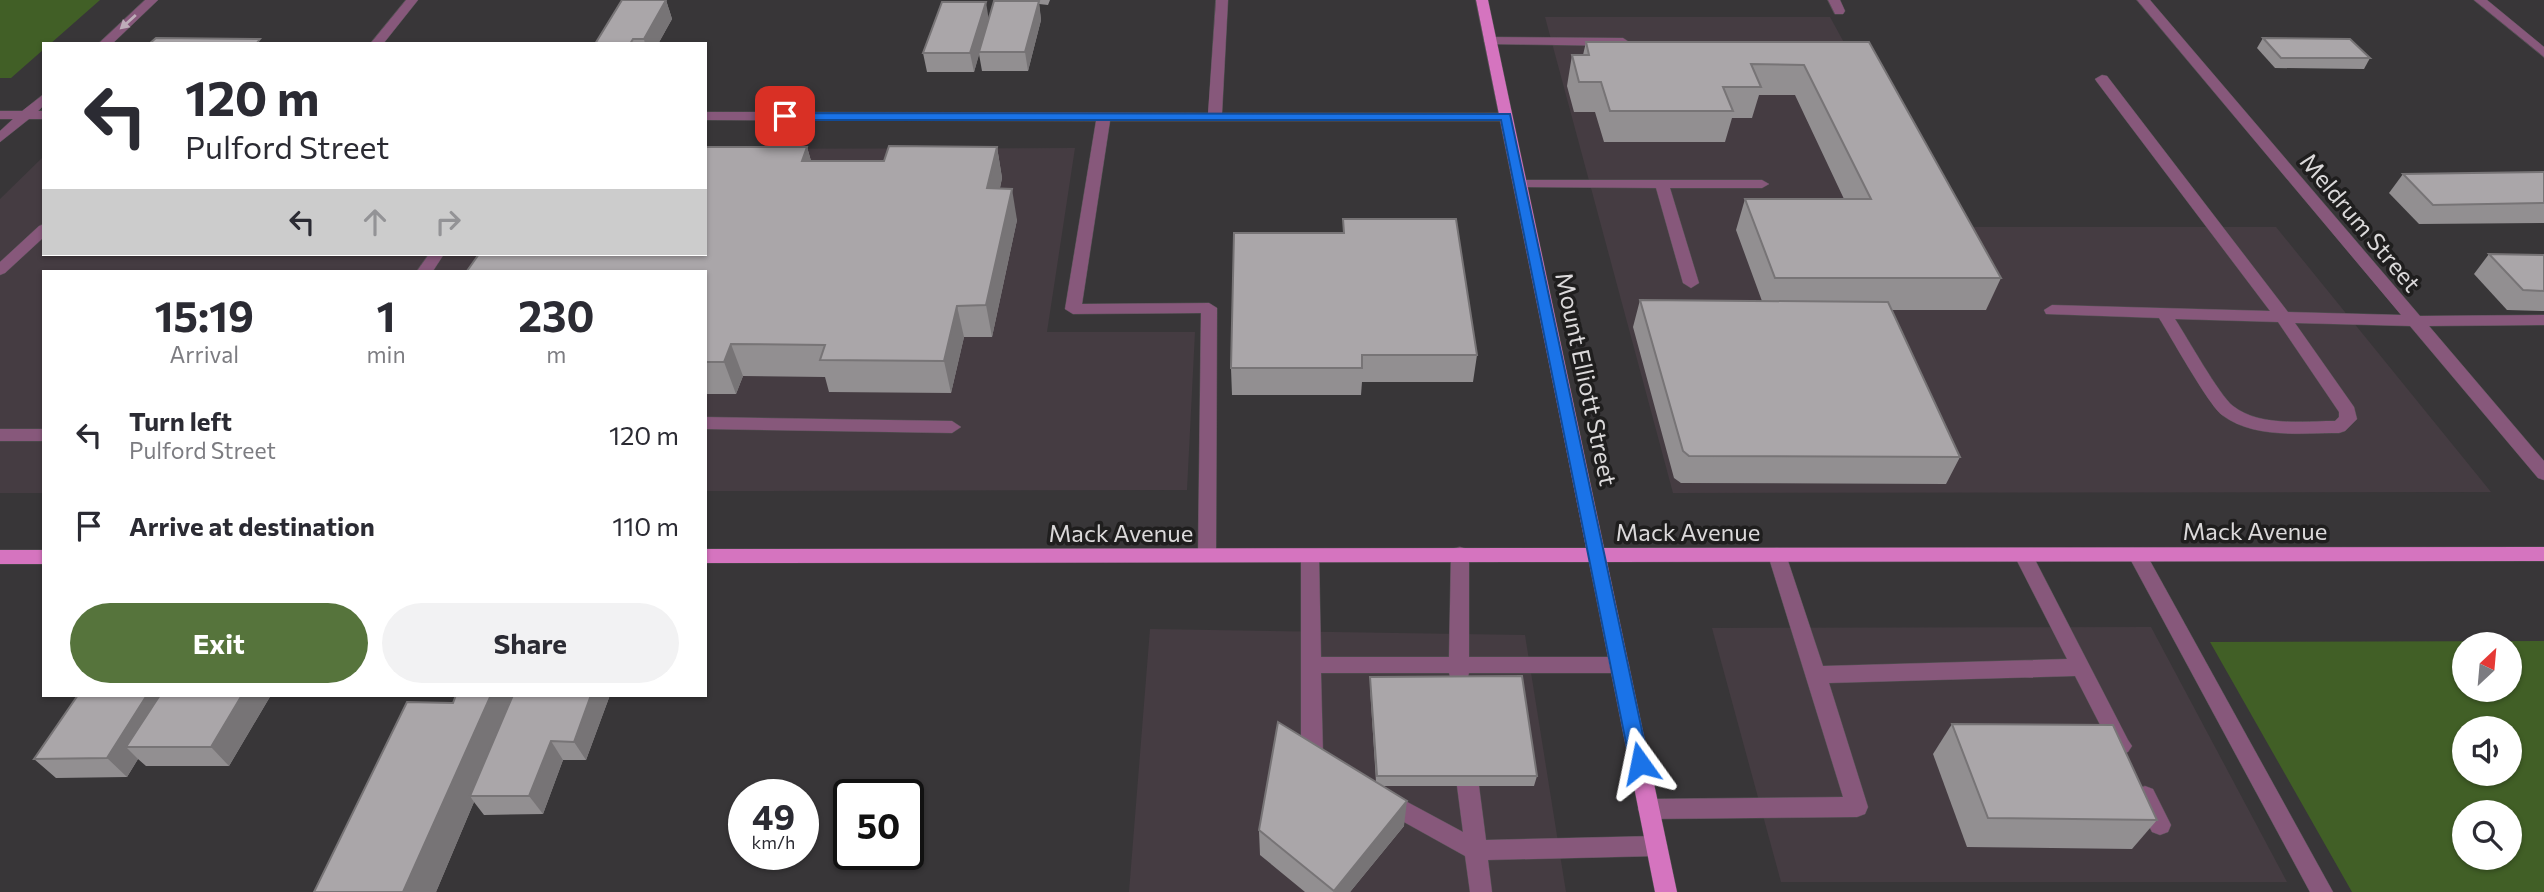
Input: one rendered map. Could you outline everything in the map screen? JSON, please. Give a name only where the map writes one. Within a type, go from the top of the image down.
[{"type":"main road","name":"Mount Elliott Street","points":[[1482,0],[1666,892]]},
{"type":"main road","name":"Mack Avenue","points":[[707,556],[2544,554]]},
{"type":"main road","points":[[0,557],[42,557]]},
{"type":"street","points":[[106,42],[152,0]]},
{"type":"street","points":[[378,42],[412,0]]},
{"type":"street","points":[[1215,117],[1222,0]]},
{"type":"street","name":"Meldrum Street","points":[[2143,0],[2544,473]]},
{"type":"street","points":[[2480,0],[2544,53]]},
{"type":"street","points":[[1490,41],[1632,42]]},
{"type":"street","points":[[2102,79],[2283,317],[2348,411],[2348,419],[2339,426],[2255,426],[2238,419],[2225,410],[2164,314]]},
{"type":"street","points":[[0,138],[42,100]]},
{"type":"street","points":[[0,115],[42,115]]},
{"type":"street","points":[[707,116],[1506,117]]},
{"type":"street","points":[[1104,116],[1073,309],[1209,308],[1207,556]]},
{"type":"street","points":[[1520,184],[1762,184]]},
{"type":"street","points":[[1662,184],[1691,283]]},
{"type":"street","points":[[0,270],[42,231]]},
{"type":"street","points":[[2052,310],[2415,321],[2544,320]]},
{"type":"street","points":[[707,423],[952,427]]},
{"type":"street","points":[[0,435],[42,435]]},
{"type":"street","points":[[1460,554],[1460,687]]},
{"type":"street","points":[[1649,809],[1857,807],[1777,555]]},
{"type":"street","points":[[2023,555],[2160,825]]},
{"type":"street","points":[[2137,555],[2322,892]]},
{"type":"street","points":[[1310,556],[1312,758],[1335,772]]},
{"type":"street","points":[[1311,665],[1619,665]]},
{"type":"street","points":[[1816,676],[2081,667]]},
{"type":"street","points":[[1468,786],[1481,892]]},
{"type":"street","points":[[1370,791],[1475,850],[1656,846]]},
{"type":"shaded area","points":[[1545,17],[1830,17],[1945,227],[2276,227],[2491,492],[1673,493]]},
{"type":"shaded area","points":[[1075,148],[1047,332],[1195,332],[1187,490],[707,491],[707,270],[42,270],[42,493],[0,493],[0,199],[42,158],[42,256],[707,256],[707,149]]},
{"type":"shaded area","points":[[2151,627],[2287,882],[1781,882],[1712,628]]},
{"type":"shaded area","points":[[1150,629],[1525,635],[1566,892],[1129,892]]},
{"type":"green space","points":[[0,0],[100,0],[52,42],[42,42],[42,51],[11,78],[0,78]]},
{"type":"green space","points":[[2452,641],[2452,702],[2522,702],[2522,641],[2544,641],[2544,892],[2352,892],[2210,642]]},
{"type":"building","points":[[622,0],[666,0],[644,39],[633,39],[631,42],[596,42]]},
{"type":"building","points":[[994,1],[1039,1],[1025,52],[979,52]]},
{"type":"building","points":[[942,2],[986,2],[970,53],[923,53]]},
{"type":"building","points":[[156,38],[260,39],[258,42],[151,42]]},
{"type":"building","points":[[2263,38],[2350,39],[2370,58],[2281,58]]},
{"type":"building","points":[[1586,42],[1869,42],[2001,278],[1775,278],[1745,199],[1871,199],[1804,65],[1751,64],[1761,87],[1723,87],[1733,111],[1610,111],[1601,82],[1579,82],[1572,55],[1589,55]]},
{"type":"building","points":[[889,146],[997,147],[987,188],[1012,189],[986,305],[957,306],[944,361],[820,360],[825,345],[731,344],[724,362],[707,362],[707,270],[468,270],[478,256],[707,256],[707,147],[807,147],[802,161],[884,161]]},
{"type":"building","points":[[2544,172],[2544,203],[2433,205],[2403,174]]},
{"type":"building","points":[[1343,219],[1456,219],[1477,355],[1362,355],[1362,368],[1231,368],[1234,233],[1344,233]]},
{"type":"building","points":[[2489,254],[2544,255],[2544,291],[2523,290]]},
{"type":"building","points":[[1640,300],[1888,302],[1960,457],[1689,456],[1683,451]]},
{"type":"building","points":[[1522,676],[1537,776],[1377,776],[1370,677]]},
{"type":"building","points":[[77,697],[146,697],[107,758],[34,759]]},
{"type":"building","points":[[159,697],[241,697],[211,747],[126,747]]},
{"type":"building","points":[[455,697],[490,697],[403,892],[314,892],[407,702],[453,703]]},
{"type":"building","points":[[512,697],[590,697],[574,742],[551,741],[529,796],[470,796]]},
{"type":"building","points":[[1278,722],[1407,801],[1334,891],[1259,830]]},
{"type":"building","points":[[1952,724],[2113,725],[2157,820],[1988,818]]},
{"type":"route","points":[[785,116],[1506,117],[1640,763]]}]
